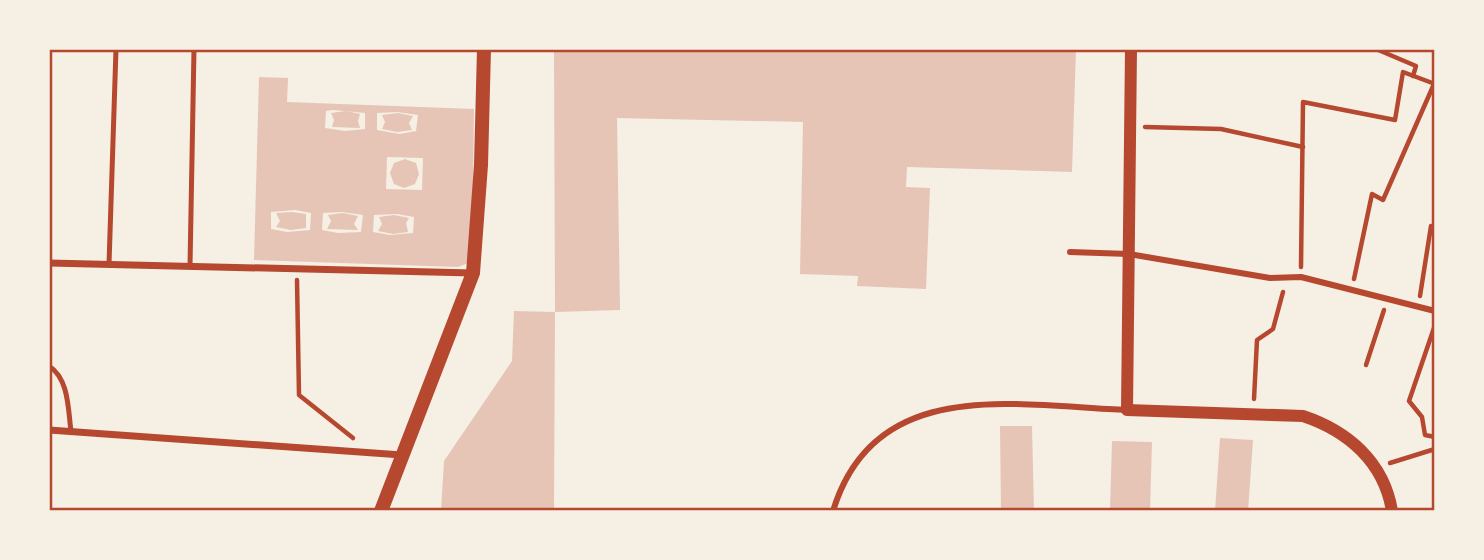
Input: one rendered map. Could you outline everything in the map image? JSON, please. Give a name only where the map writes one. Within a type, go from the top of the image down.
[{"type":"main road","points":[[381,511],[473,273],[481,165],[484,49]]},
{"type":"street","points":[[1127,410],[1131,49]]},
{"type":"street","points":[[1070,252],[1129,254],[1270,278],[1301,277],[1435,311]]},
{"type":"street","points":[[49,263],[473,273]]},
{"type":"street","points":[[833,511],[846,480],[862,456],[886,433],[916,416],[965,404],[1303,416],[1348,438],[1376,468],[1392,511]]},
{"type":"street","points":[[49,430],[402,455]]},
{"type":"lane","points":[[109,264],[116,49]]},
{"type":"lane","points":[[190,267],[194,49]]},
{"type":"lane","points":[[49,366],[58,372],[65,389],[71,431]]},
{"type":"path","points":[[1376,49],[1416,66],[1413,76]]},
{"type":"path","points":[[1253,414],[1257,340],[1273,329],[1281,294],[1301,277],[1303,102],[1395,120],[1403,72],[1434,84],[1383,200],[1372,194],[1352,290]]},
{"type":"path","points":[[1130,126],[1221,129],[1303,147]]},
{"type":"path","points":[[1418,307],[1431,226]]},
{"type":"path","points":[[296,269],[299,395],[371,453]]},
{"type":"path","points":[[1366,365],[1387,299]]},
{"type":"path","points":[[1435,324],[1409,401],[1422,416],[1425,435],[1435,437]]},
{"type":"path","points":[[1376,468],[1435,449]]},
{"type":"building","points":[[554,49],[1076,49],[1072,172],[907,167],[906,187],[930,188],[926,289],[857,286],[858,276],[800,274],[803,122],[617,118],[620,310],[555,312]]},
{"type":"building","points":[[259,77],[288,78],[287,102],[474,109],[472,256],[468,263],[458,267],[254,260]],"holes":[[[326,111],[365,113],[365,129],[345,131],[325,128]],[[377,113],[418,115],[416,131],[400,134],[377,130]],[[387,157],[423,158],[422,190],[386,189]],[[295,210],[311,213],[310,230],[287,232],[271,229],[271,212]],[[323,213],[363,215],[361,232],[338,233],[322,230]],[[397,214],[414,217],[413,233],[390,235],[373,232],[374,215]]]},
{"type":"building","points":[[346,111],[360,114],[360,128],[332,127],[334,120],[331,113]]},
{"type":"building","points":[[398,113],[413,116],[409,123],[412,130],[397,132],[382,129],[385,122],[382,115]]},
{"type":"building","points":[[405,159],[416,163],[419,174],[415,184],[404,188],[394,184],[390,173],[394,163]]},
{"type":"building","points":[[276,213],[306,214],[306,228],[291,230],[276,227],[280,221]]},
{"type":"building","points":[[343,213],[358,216],[354,224],[358,230],[327,229],[331,221],[328,215]]},
{"type":"building","points":[[394,215],[409,218],[406,223],[408,232],[393,234],[378,231],[382,224],[379,217]]},
{"type":"building","points":[[514,311],[555,312],[554,511],[441,511],[444,461],[512,361]]},
{"type":"building","points":[[1000,426],[1032,426],[1034,511],[1001,511]]},
{"type":"building","points":[[1220,438],[1253,440],[1248,511],[1215,511]]},
{"type":"building","points":[[1112,441],[1152,442],[1150,511],[1110,511]]}]
